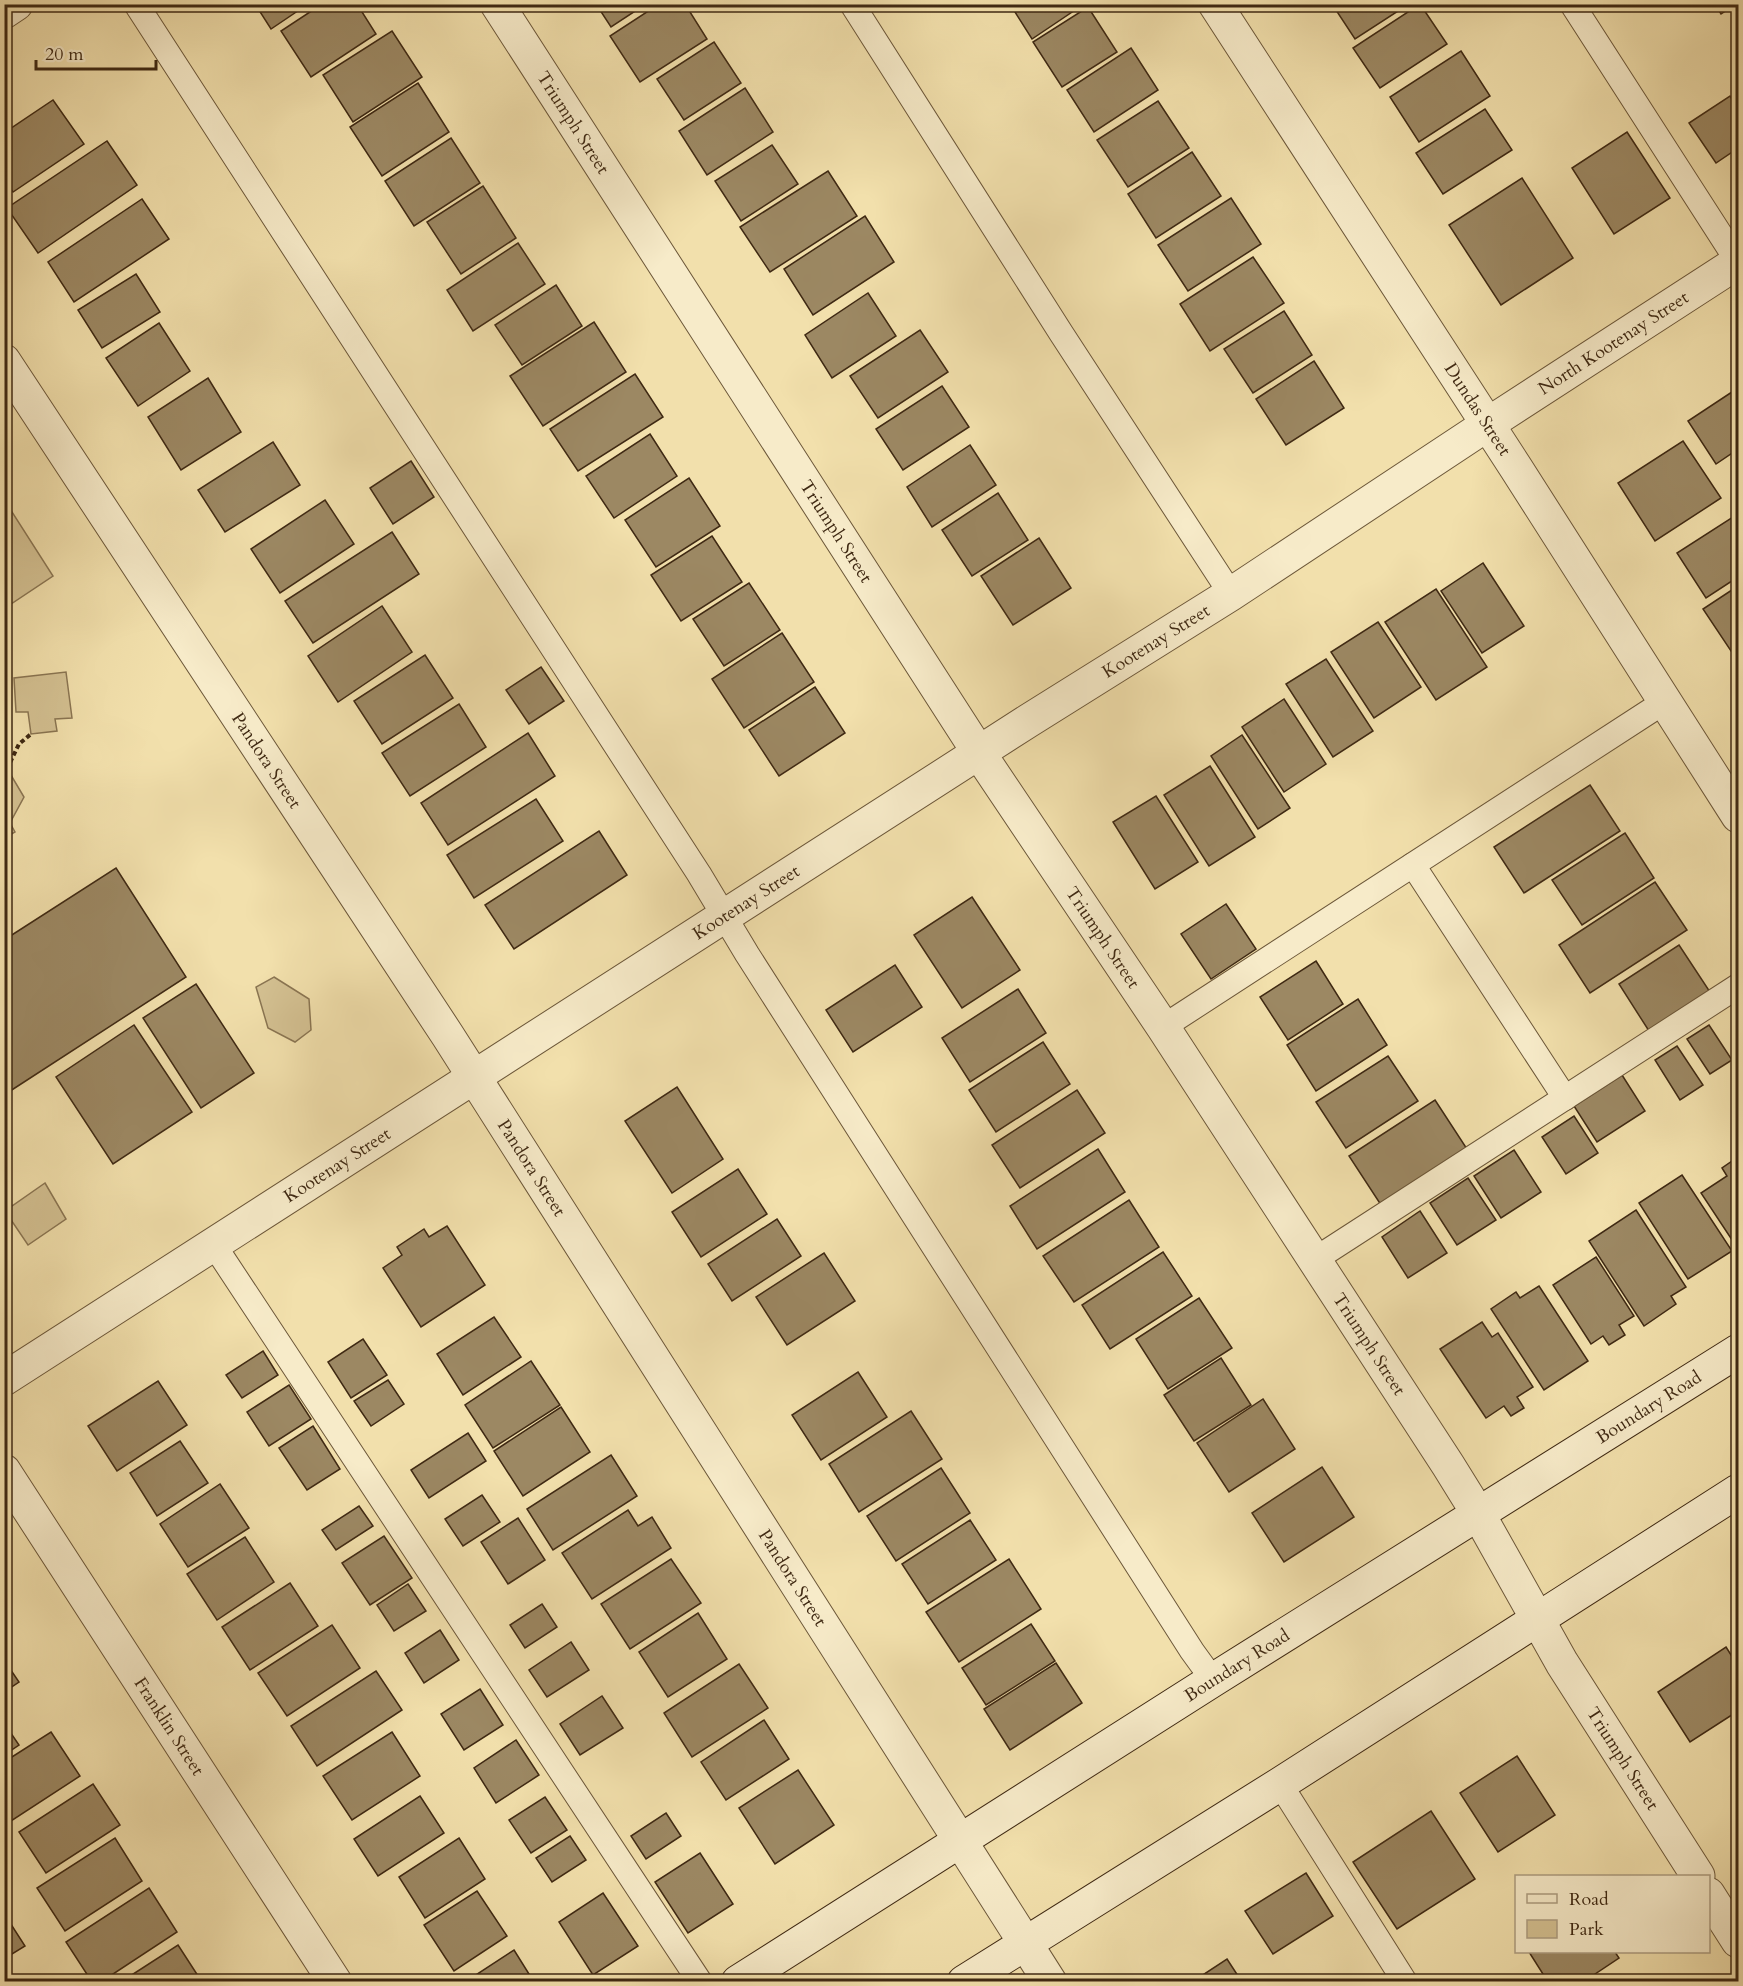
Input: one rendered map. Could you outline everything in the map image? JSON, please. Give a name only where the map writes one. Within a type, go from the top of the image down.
[{"type":"street","points":[[4,12],[16,4]]},
{"type":"street","name":"Triumph Street","points":[[497,4],[979,753],[1162,1027],[1479,1515],[1562,1663],[1697,1875]]},
{"type":"street","name":"Dundas Street","points":[[1215,4],[1488,424],[1738,816]]},
{"type":"street","name":"North Kootenay Street","points":[[1488,424],[1738,262]]},
{"type":"street","name":"Pandora Street","points":[[4,361],[474,1076],[1050,1982]]},
{"type":"street","name":"Kootenay Street","points":[[4,1380],[474,1076],[1231,594],[1488,424]]},
{"type":"street","name":"Boundary Road","points":[[738,1982],[1213,1680],[1738,1351]]},
{"type":"street","name":"Franklin Street","points":[[4,1471],[336,1982]]},
{"type":"street","points":[[964,1982],[1280,1784],[1738,1491]]},
{"type":"street","points":[[1710,1897],[1738,1941]]},
{"type":"lane","points":[[136,4],[725,916],[992,1338],[1213,1680]]},
{"type":"lane","points":[[852,4],[1061,333],[1231,594]]},
{"type":"lane","points":[[1572,4],[1738,262]]},
{"type":"lane","points":[[1162,1027],[1664,702]]},
{"type":"lane","points":[[1413,865],[1565,1098]]},
{"type":"lane","points":[[1314,1260],[1738,986]]},
{"type":"lane","points":[[214,1245],[700,1982]]},
{"type":"lane","points":[[1280,1784],[1405,1982]]},
{"type":"path","points":[[7,769],[19,744],[31,734]]},
{"type":"green space","points":[[5,501],[53,576],[4,608]]},
{"type":"green space","points":[[66,672],[72,718],[55,719],[57,731],[31,734],[28,712],[16,712],[14,678]]},
{"type":"green space","points":[[5,765],[24,797],[10,823],[15,832],[5,838]]},
{"type":"green space","points":[[274,977],[309,999],[311,1030],[295,1042],[268,1028],[256,987]]},
{"type":"green space","points":[[45,1183],[66,1219],[28,1245],[5,1211]]},
{"type":"building","points":[[255,4],[308,4],[271,29]]},
{"type":"building","points":[[322,4],[357,4],[376,34],[311,77],[281,31]]},
{"type":"building","points":[[596,4],[646,4],[611,27]]},
{"type":"building","points":[[659,4],[685,4],[707,39],[640,82],[610,36]]},
{"type":"building","points":[[1010,4],[1084,4],[1032,39]]},
{"type":"building","points":[[1332,4],[1409,4],[1355,39]]},
{"type":"building","points":[[1420,4],[1447,44],[1380,88],[1353,48]]},
{"type":"building","points":[[1715,4],[1736,4],[1721,14]]},
{"type":"building","points":[[1088,7],[1117,52],[1062,87],[1033,42]]},
{"type":"building","points":[[392,31],[422,77],[353,122],[323,75]]},
{"type":"building","points":[[714,42],[741,83],[684,120],[657,79]]},
{"type":"building","points":[[1131,48],[1158,90],[1094,132],[1067,90]]},
{"type":"building","points":[[1461,51],[1490,96],[1419,142],[1390,97]]},
{"type":"building","points":[[418,83],[449,132],[382,176],[350,127]]},
{"type":"building","points":[[745,88],[773,132],[707,175],[679,131]]},
{"type":"building","points":[[1730,96],[1738,110],[1738,148],[1716,163],[1689,123]]},
{"type":"building","points":[[53,100],[84,144],[13,192],[4,180],[4,133]]},
{"type":"building","points":[[1158,101],[1189,148],[1128,187],[1097,140]]},
{"type":"building","points":[[1485,109],[1512,150],[1443,194],[1416,153]]},
{"type":"building","points":[[1627,132],[1670,198],[1614,234],[1572,168]]},
{"type":"building","points":[[451,138],[480,183],[414,226],[385,181]]},
{"type":"building","points":[[107,141],[137,185],[38,253],[7,208]]},
{"type":"building","points":[[772,145],[798,184],[741,221],[715,181]]},
{"type":"building","points":[[1192,152],[1221,196],[1156,238],[1128,194]]},
{"type":"building","points":[[828,171],[857,216],[770,272],[740,227]]},
{"type":"building","points":[[1522,178],[1573,258],[1501,305],[1449,225]]},
{"type":"building","points":[[483,186],[516,238],[461,274],[427,222]]},
{"type":"building","points":[[1231,198],[1261,244],[1188,291],[1158,245]]},
{"type":"building","points":[[142,199],[169,239],[74,302],[48,262]]},
{"type":"building","points":[[865,216],[894,262],[813,315],[784,269]]},
{"type":"building","points":[[518,243],[545,284],[473,331],[447,290]]},
{"type":"building","points":[[1253,257],[1284,303],[1210,351],[1180,304]]},
{"type":"building","points":[[136,274],[160,312],[102,348],[78,310]]},
{"type":"building","points":[[556,285],[582,326],[522,365],[495,325]]},
{"type":"building","points":[[868,293],[896,336],[832,378],[805,335]]},
{"type":"building","points":[[1284,311],[1312,355],[1253,393],[1224,349]]},
{"type":"building","points":[[594,322],[626,372],[543,426],[510,376]]},
{"type":"building","points":[[159,323],[190,371],[138,406],[106,358]]},
{"type":"building","points":[[920,330],[948,372],[878,418],[850,376]]},
{"type":"building","points":[[1314,361],[1344,408],[1286,445],[1256,399]]},
{"type":"building","points":[[635,374],[663,417],[578,471],[550,429]]},
{"type":"building","points":[[208,378],[241,432],[181,470],[148,417]]},
{"type":"building","points":[[942,386],[969,427],[903,470],[876,429]]},
{"type":"building","points":[[1738,388],[1738,449],[1716,464],[1688,421]]},
{"type":"building","points":[[650,434],[677,476],[614,518],[586,476]]},
{"type":"building","points":[[1683,441],[1721,498],[1655,541],[1618,483]]},
{"type":"building","points":[[273,442],[300,485],[225,532],[198,490]]},
{"type":"building","points":[[970,445],[996,485],[932,527],[907,487]]},
{"type":"building","points":[[411,461],[434,497],[393,524],[370,488]]},
{"type":"building","points":[[689,478],[720,526],[656,567],[625,520]]},
{"type":"building","points":[[998,493],[1028,540],[972,576],[942,530]]},
{"type":"building","points":[[325,500],[354,544],[280,593],[251,549]]},
{"type":"building","points":[[1736,515],[1738,520],[1738,577],[1706,598],[1677,553]]},
{"type":"building","points":[[392,532],[419,574],[313,643],[285,601]]},
{"type":"building","points":[[712,536],[742,582],[681,621],[651,575]]},
{"type":"building","points":[[1039,538],[1071,588],[1013,625],[981,576]]},
{"type":"building","points":[[1483,563],[1524,626],[1482,653],[1441,591]]},
{"type":"building","points":[[749,583],[780,630],[724,666],[693,619]]},
{"type":"building","points":[[1738,586],[1738,650],[1733,654],[1703,609]]},
{"type":"building","points":[[1436,589],[1487,667],[1436,700],[1385,622]]},
{"type":"building","points":[[382,606],[412,652],[338,702],[308,656]]},
{"type":"building","points":[[1378,622],[1421,687],[1374,718],[1331,652]]},
{"type":"building","points":[[782,633],[814,682],[744,728],[712,679]]},
{"type":"building","points":[[425,655],[453,698],[382,744],[354,701]]},
{"type":"building","points":[[1326,659],[1373,731],[1333,757],[1286,684]]},
{"type":"building","points":[[541,667],[564,701],[529,724],[506,690]]},
{"type":"building","points":[[815,687],[845,733],[779,776],[749,730]]},
{"type":"building","points":[[1284,699],[1326,764],[1284,792],[1242,727]]},
{"type":"building","points":[[459,704],[486,747],[410,796],[382,753]]},
{"type":"building","points":[[528,733],[555,776],[448,845],[421,803]]},
{"type":"building","points":[[1242,735],[1290,808],[1258,829],[1211,756]]},
{"type":"building","points":[[1210,766],[1255,837],[1209,866],[1164,795]]},
{"type":"building","points":[[1590,785],[1620,831],[1524,893],[1494,847]]},
{"type":"building","points":[[1156,796],[1198,862],[1155,889],[1113,822]]},
{"type":"building","points":[[536,799],[563,841],[474,898],[447,855]]},
{"type":"building","points":[[599,831],[627,875],[514,949],[485,905]]},
{"type":"building","points":[[1625,833],[1654,878],[1582,925],[1552,880]]},
{"type":"building","points":[[116,868],[186,977],[4,1095],[4,940]]},
{"type":"building","points":[[1655,882],[1687,930],[1590,993],[1559,945]]},
{"type":"building","points":[[972,897],[1020,970],[962,1008],[914,935]]},
{"type":"building","points":[[1226,904],[1256,949],[1211,979],[1181,934]]},
{"type":"building","points":[[1679,945],[1710,992],[1649,1031],[1619,984]]},
{"type":"building","points":[[1316,961],[1343,1004],[1288,1040],[1260,997]]},
{"type":"building","points":[[895,965],[922,1007],[853,1052],[826,1010]]},
{"type":"building","points":[[196,984],[254,1073],[201,1108],[143,1018]]},
{"type":"building","points":[[1018,989],[1046,1033],[970,1082],[942,1038]]},
{"type":"building","points":[[1358,999],[1387,1045],[1316,1091],[1287,1045]]},
{"type":"building","points":[[134,1025],[192,1112],[113,1164],[56,1077]]},
{"type":"building","points":[[1709,1025],[1732,1060],[1710,1074],[1687,1039]]},
{"type":"building","points":[[1043,1042],[1070,1084],[996,1132],[969,1090]]},
{"type":"building","points":[[1677,1046],[1703,1085],[1680,1100],[1655,1060]]},
{"type":"building","points":[[1388,1056],[1418,1101],[1346,1148],[1316,1102]]},
{"type":"building","points":[[1622,1075],[1645,1111],[1597,1142],[1574,1106]]},
{"type":"building","points":[[677,1087],[723,1159],[672,1193],[625,1121]]},
{"type":"building","points":[[1077,1090],[1105,1133],[1020,1188],[992,1145]]},
{"type":"building","points":[[1435,1100],[1467,1149],[1381,1205],[1349,1156]]},
{"type":"building","points":[[1574,1116],[1598,1153],[1566,1174],[1542,1137]]},
{"type":"building","points":[[1098,1149],[1125,1192],[1037,1249],[1010,1206]]},
{"type":"building","points":[[1514,1150],[1541,1192],[1501,1218],[1474,1176]]},
{"type":"building","points":[[1738,1157],[1738,1249],[1701,1193],[1727,1176],[1722,1168]]},
{"type":"building","points":[[738,1169],[767,1214],[701,1257],[672,1212]]},
{"type":"building","points":[[1682,1175],[1732,1251],[1688,1279],[1639,1203]]},
{"type":"building","points":[[1468,1178],[1496,1220],[1457,1245],[1430,1203]]},
{"type":"building","points":[[1129,1200],[1159,1247],[1074,1302],[1043,1256]]},
{"type":"building","points":[[1636,1210],[1686,1287],[1671,1296],[1676,1304],[1644,1326],[1589,1241]]},
{"type":"building","points":[[1420,1211],[1447,1253],[1408,1278],[1382,1237]]},
{"type":"building","points":[[777,1219],[801,1256],[732,1301],[708,1264]]},
{"type":"building","points":[[447,1226],[485,1285],[421,1327],[383,1268],[402,1255],[397,1247],[424,1229],[429,1237]]},
{"type":"building","points":[[1163,1252],[1192,1296],[1110,1349],[1082,1305]]},
{"type":"building","points":[[824,1253],[855,1301],[787,1345],[756,1297]]},
{"type":"building","points":[[1596,1257],[1634,1316],[1619,1325],[1625,1335],[1609,1345],[1603,1336],[1591,1344],[1553,1285]]},
{"type":"building","points":[[1539,1286],[1588,1361],[1544,1390],[1491,1309],[1516,1292],[1520,1298]]},
{"type":"building","points":[[1199,1298],[1232,1348],[1168,1389],[1136,1339]]},
{"type":"building","points":[[494,1317],[521,1357],[463,1395],[437,1354]]},
{"type":"building","points":[[1482,1322],[1492,1337],[1498,1333],[1533,1387],[1517,1397],[1524,1408],[1511,1416],[1504,1406],[1486,1418],[1440,1349]]},
{"type":"building","points":[[363,1339],[387,1375],[351,1398],[328,1362]]},
{"type":"building","points":[[263,1351],[278,1375],[242,1398],[226,1375]]},
{"type":"building","points":[[1221,1358],[1251,1405],[1194,1441],[1164,1395]]},
{"type":"building","points":[[531,1361],[560,1405],[493,1448],[465,1405]]},
{"type":"building","points":[[858,1372],[887,1417],[821,1460],[792,1415]]},
{"type":"building","points":[[388,1380],[404,1404],[371,1426],[354,1401]]},
{"type":"building","points":[[158,1381],[187,1425],[117,1471],[88,1426]]},
{"type":"building","points":[[289,1385],[311,1419],[269,1446],[247,1412]]},
{"type":"building","points":[[1263,1399],[1295,1449],[1229,1492],[1197,1443]]},
{"type":"building","points":[[561,1407],[590,1452],[523,1496],[494,1451]]},
{"type":"building","points":[[911,1411],[942,1459],[859,1512],[829,1464]]},
{"type":"building","points":[[313,1426],[340,1469],[307,1490],[279,1448]]},
{"type":"building","points":[[468,1433],[486,1461],[429,1498],[411,1470]]},
{"type":"building","points":[[180,1441],[208,1483],[157,1516],[130,1473]]},
{"type":"building","points":[[611,1455],[637,1496],[553,1550],[527,1509]]},
{"type":"building","points":[[1322,1467],[1354,1517],[1284,1562],[1252,1513]]},
{"type":"building","points":[[941,1468],[970,1513],[896,1561],[867,1516]]},
{"type":"building","points":[[220,1484],[249,1528],[188,1567],[160,1524]]},
{"type":"building","points":[[482,1495],[500,1522],[463,1546],[445,1519]]},
{"type":"building","points":[[359,1506],[373,1526],[336,1550],[322,1530]]},
{"type":"building","points":[[628,1510],[638,1526],[652,1517],[671,1548],[592,1599],[562,1553]]},
{"type":"building","points":[[518,1518],[545,1560],[508,1584],[481,1542]]},
{"type":"building","points":[[970,1520],[996,1560],[928,1604],[902,1564]]},
{"type":"building","points":[[384,1536],[412,1578],[370,1605],[342,1563]]},
{"type":"building","points":[[245,1537],[274,1582],[217,1620],[187,1574]]},
{"type":"building","points":[[671,1559],[701,1603],[630,1649],[601,1604]]},
{"type":"building","points":[[1009,1559],[1041,1609],[959,1662],[926,1612]]},
{"type":"building","points":[[290,1583],[318,1626],[250,1670],[222,1627]]},
{"type":"building","points":[[408,1584],[426,1611],[394,1631],[377,1605]]},
{"type":"building","points":[[542,1604],[557,1627],[525,1648],[510,1625]]},
{"type":"building","points":[[698,1613],[727,1659],[668,1697],[639,1652]]},
{"type":"building","points":[[1031,1624],[1055,1661],[986,1705],[962,1668]]},
{"type":"building","points":[[332,1625],[360,1668],[287,1716],[258,1673]]},
{"type":"building","points":[[440,1630],[459,1660],[424,1683],[405,1653]]},
{"type":"building","points":[[571,1642],[589,1670],[547,1697],[529,1670]]},
{"type":"building","points":[[1726,1647],[1738,1666],[1738,1711],[1690,1742],[1658,1692]]},
{"type":"building","points":[[4,1660],[19,1682],[4,1692]]},
{"type":"building","points":[[1056,1663],[1082,1703],[1010,1750],[984,1709]]},
{"type":"building","points":[[739,1664],[768,1708],[692,1757],[664,1713]]},
{"type":"building","points":[[376,1671],[402,1710],[317,1766],[291,1726]]},
{"type":"building","points":[[480,1689],[503,1725],[464,1750],[441,1714]]},
{"type":"building","points":[[602,1696],[623,1728],[580,1755],[560,1724]]},
{"type":"building","points":[[764,1720],[789,1759],[726,1800],[701,1762]]},
{"type":"building","points":[[4,1723],[19,1745],[4,1755]]},
{"type":"building","points":[[51,1732],[80,1776],[11,1821],[4,1812],[4,1762]]},
{"type":"building","points":[[392,1732],[420,1776],[352,1820],[323,1776]]},
{"type":"building","points":[[516,1740],[539,1775],[496,1803],[474,1768]]},
{"type":"building","points":[[1517,1756],[1555,1815],[1498,1852],[1460,1793]]},
{"type":"building","points":[[798,1770],[834,1825],[775,1864],[739,1808]]},
{"type":"building","points":[[93,1784],[120,1825],[46,1873],[19,1832]]},
{"type":"building","points":[[420,1796],[444,1833],[378,1876],[354,1839]]},
{"type":"building","points":[[545,1797],[567,1830],[531,1853],[509,1820]]},
{"type":"building","points":[[1431,1811],[1475,1879],[1397,1929],[1353,1862]]},
{"type":"building","points":[[666,1813],[681,1836],[646,1859],[631,1836]]},
{"type":"building","points":[[570,1836],[586,1860],[552,1882],[536,1858]]},
{"type":"building","points":[[115,1838],[142,1881],[65,1931],[37,1888]]},
{"type":"building","points":[[459,1838],[485,1879],[425,1918],[399,1877]]},
{"type":"building","points":[[700,1853],[733,1904],[688,1933],[655,1882]]},
{"type":"building","points":[[1306,1873],[1333,1916],[1273,1954],[1245,1911]]},
{"type":"building","points":[[149,1888],[177,1932],[101,1982],[92,1982],[66,1942]]},
{"type":"building","points":[[477,1891],[507,1936],[454,1971],[424,1925]]},
{"type":"building","points":[[603,1893],[638,1946],[593,1975],[559,1922]]},
{"type":"building","points":[[4,1916],[25,1946],[4,1959]]},
{"type":"building","points":[[178,1945],[202,1982],[130,1982],[127,1978]]},
{"type":"building","points":[[514,1950],[534,1982],[465,1982]]},
{"type":"building","points":[[1530,1953],[1616,1953],[1619,1958],[1583,1982],[1548,1982]]},
{"type":"building","points":[[1227,1959],[1242,1982],[1192,1982]]}]
